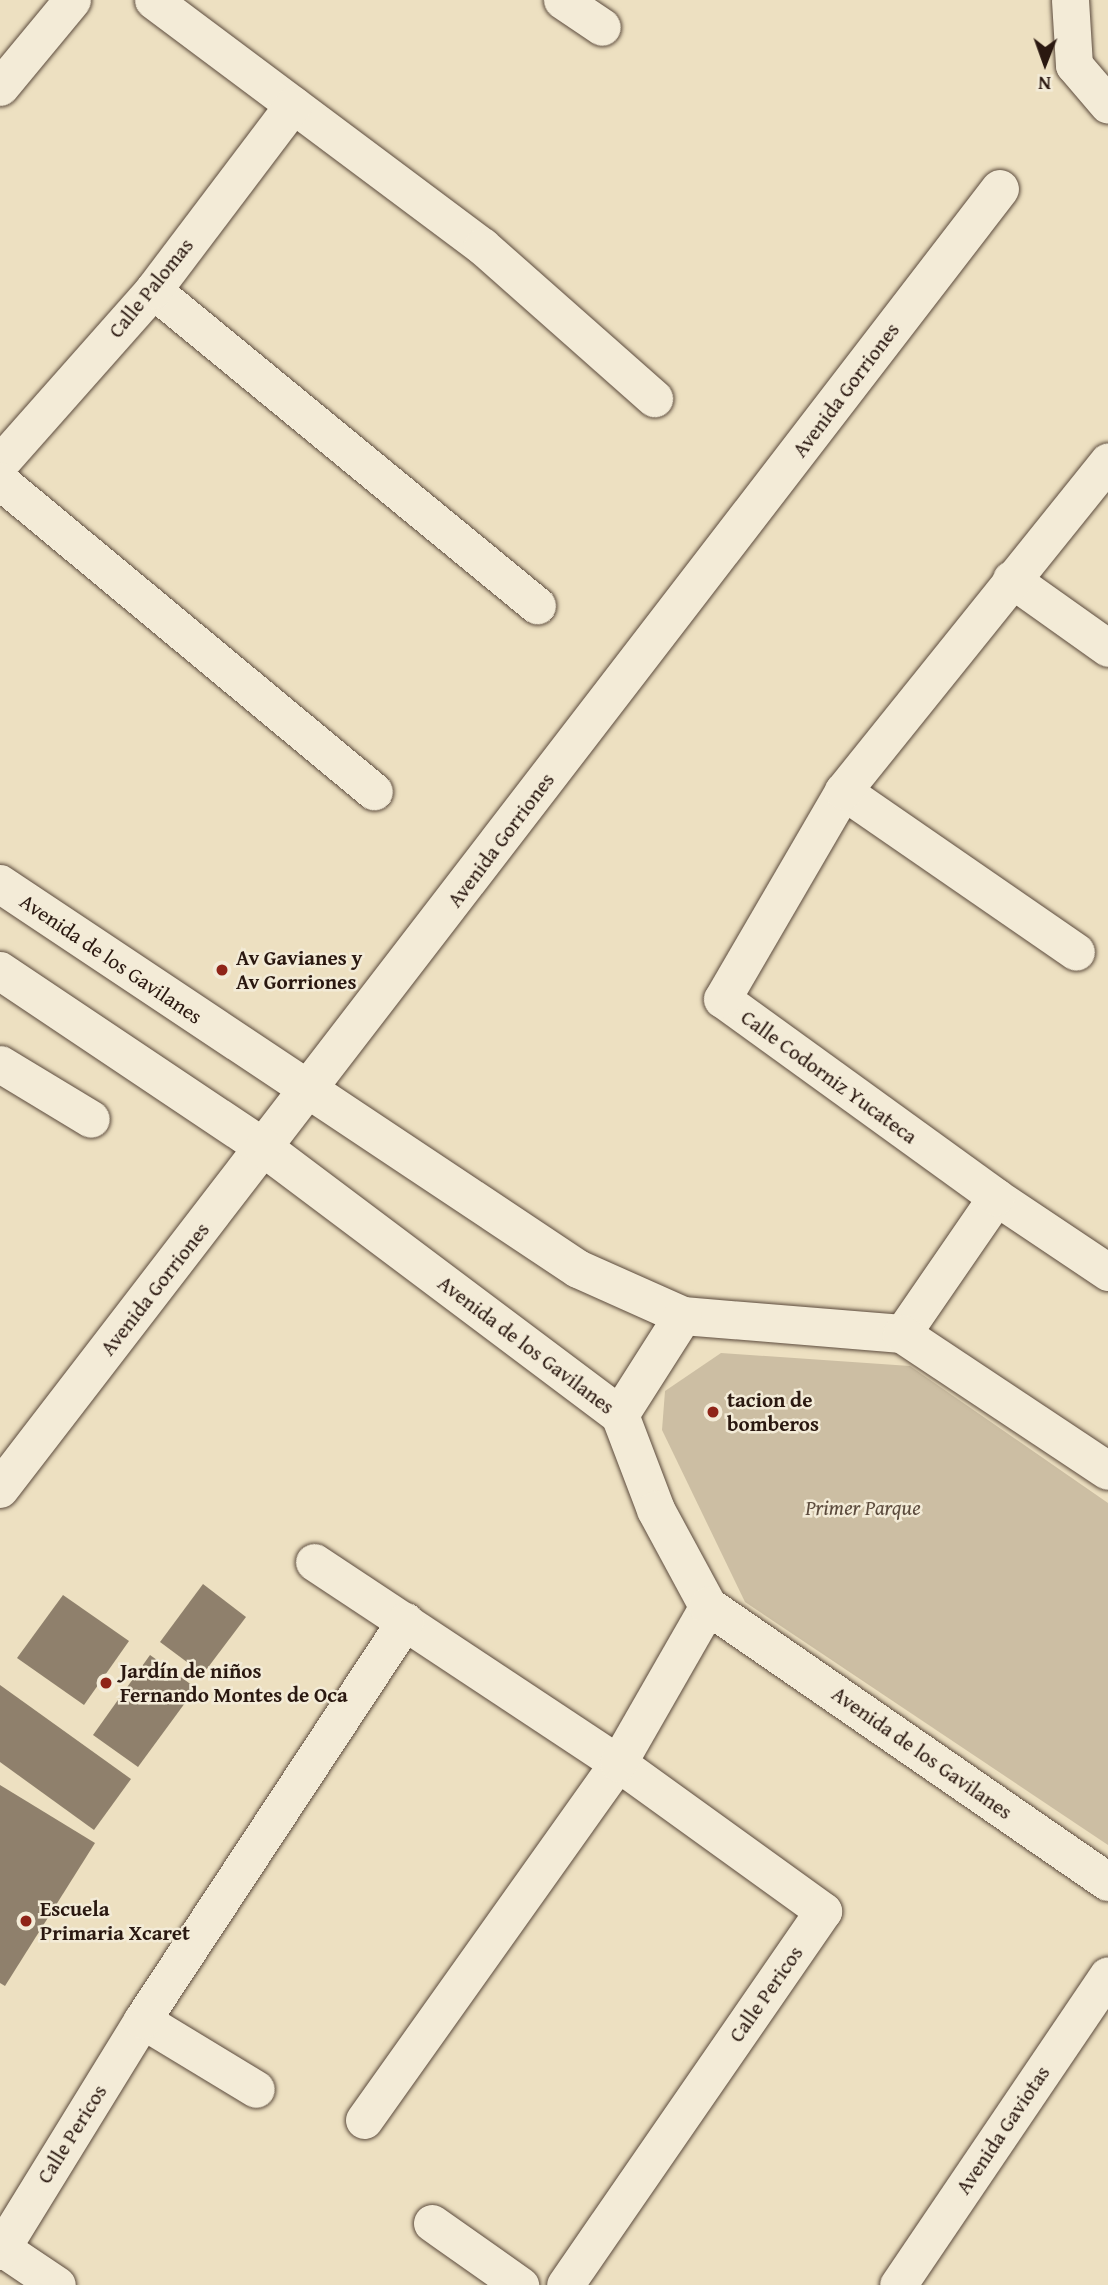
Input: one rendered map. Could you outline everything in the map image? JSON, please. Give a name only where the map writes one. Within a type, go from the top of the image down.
[{"type":"main road","name":"Avenida Gorriones","points":[[0,1489],[1000,190]]},
{"type":"main road","name":"Avenida de los Gavilanes","points":[[0,884],[308,1092],[578,1269],[683,1316],[902,1334],[1108,1471]]},
{"type":"main road","name":"Avenida de los Gavilanes","points":[[0,971],[264,1148],[620,1415],[656,1510],[708,1606],[1108,1882]]},
{"type":"main road","points":[[620,1415],[683,1316]]},
{"type":"street","points":[[0,87],[72,0]]},
{"type":"street","points":[[153,0],[482,246],[654,398]]},
{"type":"street","points":[[562,0],[602,27]]},
{"type":"street","points":[[1070,0],[1074,65],[1108,105]]},
{"type":"street","name":"Calle Palomas","points":[[0,463],[153,290],[293,105]]},
{"type":"street","points":[[153,290],[537,605]]},
{"type":"street","name":"Calle Codorniz Yucateca","points":[[1108,461],[843,791],[722,999],[996,1197],[1108,1272]]},
{"type":"street","points":[[0,481],[374,791]]},
{"type":"street","points":[[1011,579],[1108,648]]},
{"type":"street","points":[[843,791],[1076,952]]},
{"type":"street","points":[[0,1064],[92,1119]]},
{"type":"street","points":[[902,1334],[996,1197]]},
{"type":"street","name":"Calle Pericos","points":[[314,1562],[618,1763],[823,1912],[565,2285]]},
{"type":"street","points":[[364,2120],[618,1763],[708,1606]]},
{"type":"street","name":"Calle Pericos","points":[[57,2285],[1,2249],[142,2020],[405,1621]]},
{"type":"street","name":"Avenida Gaviotas","points":[[898,2285],[1108,1975]]},
{"type":"street","points":[[142,2020],[257,2089]]},
{"type":"street","points":[[432,2223],[520,2285]]},
{"type":"green space","name":"Primer Parque","points":[[721,1353],[910,1366],[1108,1503],[1108,1845],[745,1602],[662,1430],[665,1391]]},
{"type":"building","points":[[203,1584],[246,1617],[203,1674],[160,1642]]},
{"type":"building","points":[[63,1595],[129,1641],[84,1705],[17,1658]]},
{"type":"building","points":[[150,1655],[196,1688],[138,1767],[93,1735]]},
{"type":"building","points":[[0,1685],[131,1779],[94,1830],[0,1762]]},
{"type":"building","name":"Escuela Primaria Xcaret","points":[[0,1785],[95,1843],[5,1986],[0,1983]]},
{"type":"place","name":"Av Gavianes y Av Gorriones","points":[[222,970]]},
{"type":"place","name":"tacion de bomberos","points":[[713,1412]]},
{"type":"place","name":"Jardín de niños Fernando Montes de Oca","points":[[106,1683]]},
{"type":"place","name":"Escuela Primaria Xcaret","points":[[26,1921]]}]
